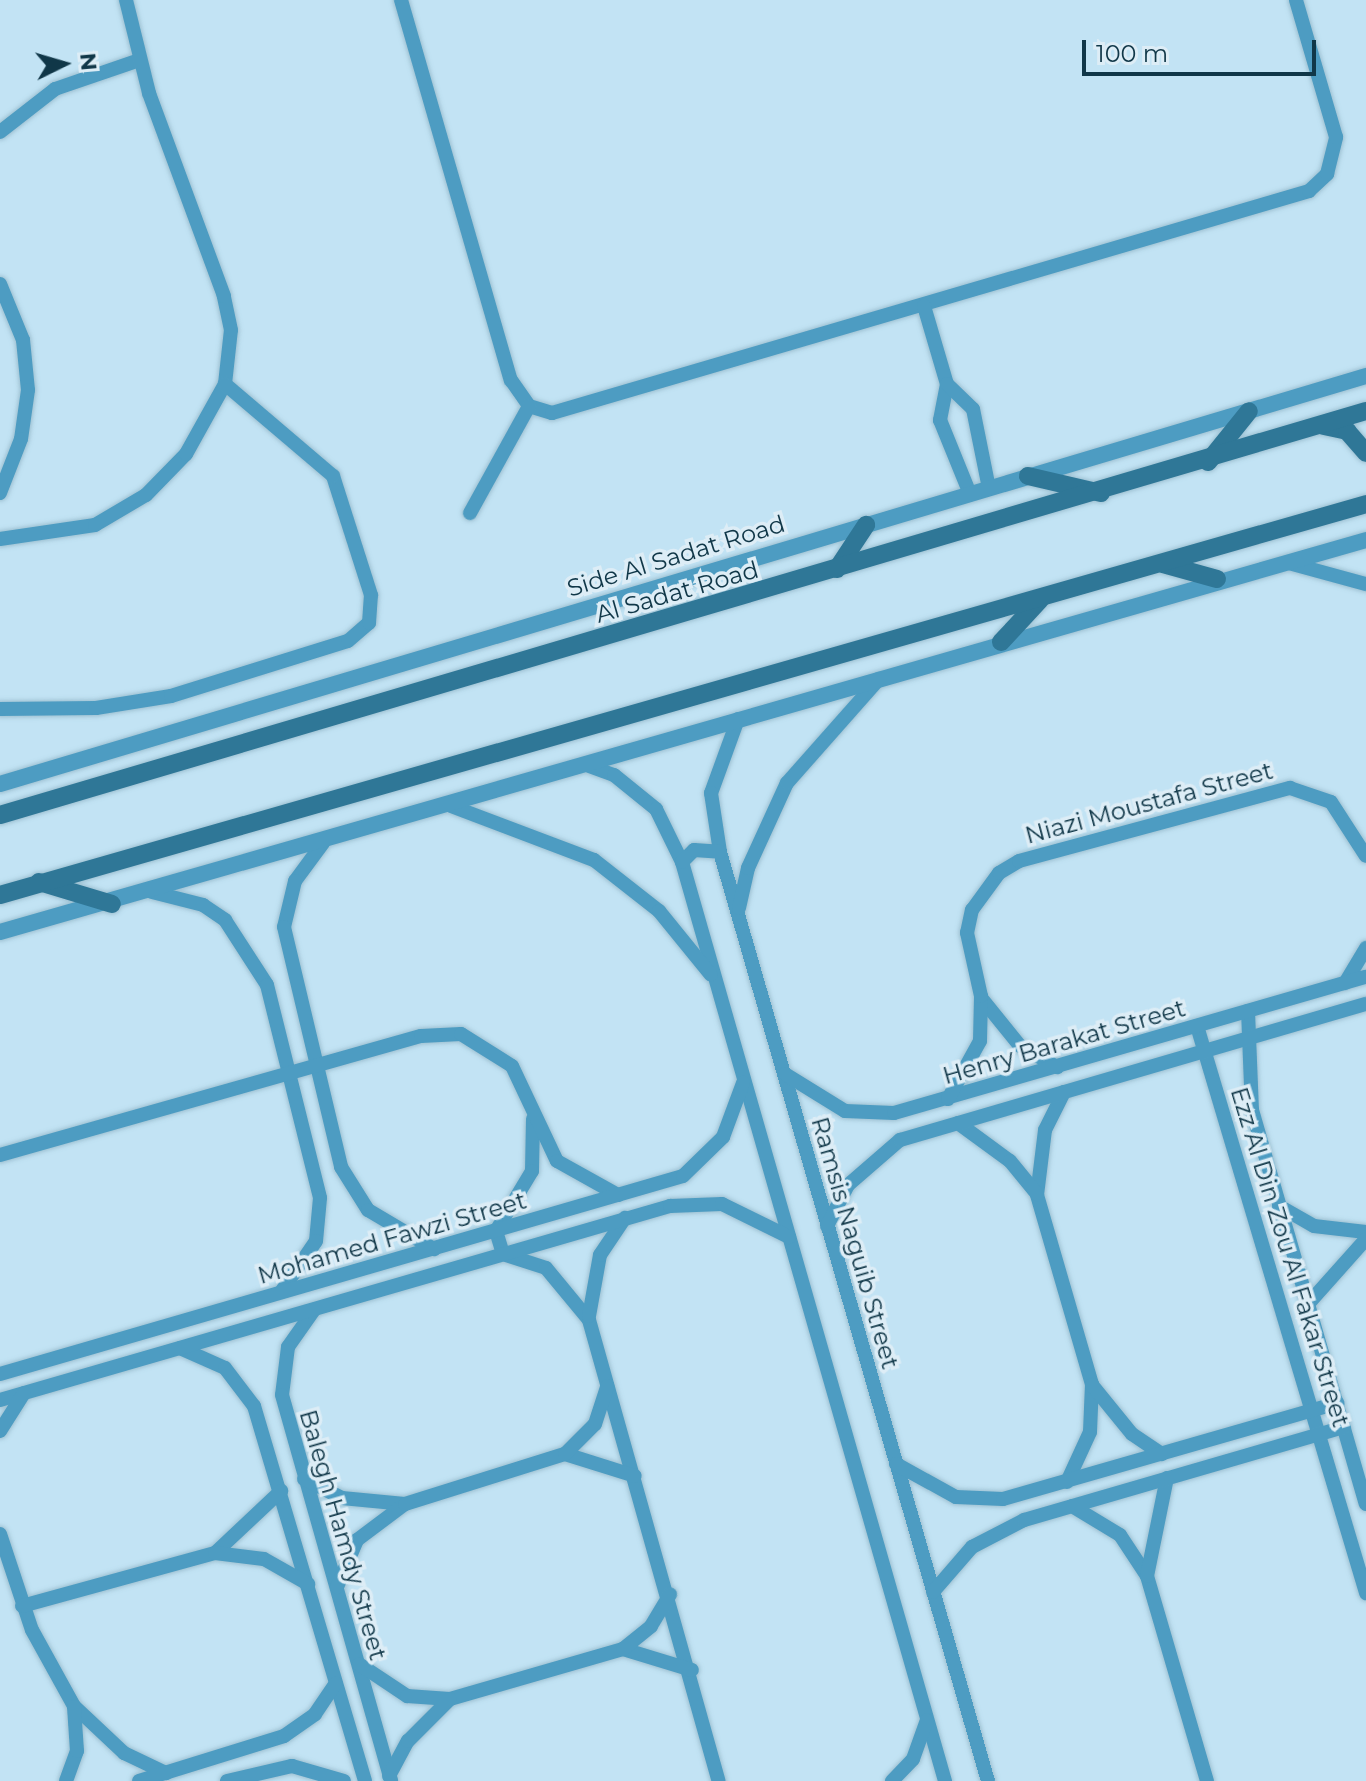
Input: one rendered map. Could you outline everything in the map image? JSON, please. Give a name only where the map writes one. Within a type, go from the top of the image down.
[{"type":"main road","points":[[1207,462],[1249,411]]},
{"type":"main road","name":"Al Sadat Road","points":[[0,815],[1103,494],[1366,411]]},
{"type":"main road","points":[[1318,426],[1347,431],[1366,453]]},
{"type":"main road","points":[[1028,476],[1103,494]]},
{"type":"main road","points":[[0,895],[1358,506],[1366,488]]},
{"type":"main road","points":[[837,569],[866,525]]},
{"type":"main road","points":[[1163,564],[1217,579]]},
{"type":"main road","points":[[1001,642],[1042,599]]},
{"type":"main road","points":[[39,882],[112,904]]},
{"type":"street","points":[[0,539],[95,525],[146,495],[186,454],[225,384],[231,330],[224,296],[139,60],[126,0]]},
{"type":"street","points":[[401,0],[511,380],[529,406],[564,412],[1297,197],[1319,184],[1336,137],[1296,0]]},
{"type":"street","points":[[0,132],[55,89],[139,60]]},
{"type":"street","points":[[0,284],[23,340],[28,390],[21,439],[0,493]]},
{"type":"street","points":[[924,306],[947,384],[940,420],[970,494]]},
{"type":"street","name":"Side Al Sadat Road","points":[[0,783],[1366,376]]},
{"type":"street","points":[[0,709],[96,708],[171,696],[348,641],[369,623],[371,595],[333,476],[225,384]]},
{"type":"street","points":[[947,384],[973,409],[976,440],[989,488]]},
{"type":"street","points":[[470,513],[529,406]]},
{"type":"street","points":[[953,446],[976,440]]},
{"type":"street","points":[[0,932],[112,904],[1217,579],[1289,563],[1366,540]]},
{"type":"street","points":[[1289,563],[1366,584]]},
{"type":"street","points":[[738,913],[748,868],[787,783],[881,677]]},
{"type":"street","name":"Ramsis Naguib Street","points":[[738,719],[711,793],[720,852],[988,1781]]},
{"type":"street","points":[[589,766],[637,789],[656,809],[682,862],[945,1781]]},
{"type":"street","name":"Niazi Moustafa Street","points":[[948,1099],[980,1041],[981,996],[967,933],[972,910],[991,881],[1019,861],[1290,788],[1331,802],[1366,856]]},
{"type":"street","points":[[451,806],[594,860],[659,911],[716,982]]},
{"type":"street","points":[[323,843],[295,881],[284,927],[315,1066],[353,1190],[388,1228],[435,1249]]},
{"type":"street","points":[[682,862],[694,850],[720,852]]},
{"type":"street","points":[[152,892],[203,905],[243,938],[260,964],[289,1074],[320,1220],[307,1261],[279,1294]]},
{"type":"street","points":[[1345,983],[1366,948]]},
{"type":"street","name":"Henry Barakat Street","points":[[782,1071],[845,1111],[894,1113],[1366,977]]},
{"type":"street","name":"Niazi Moustafa Street","points":[[981,996],[1020,1046],[1057,1067]]},
{"type":"street","name":"Henry Barakat Street","points":[[827,1226],[848,1185],[880,1152],[958,1123],[1255,1036],[1361,1009]]},
{"type":"street","name":"Ezz Al Din Zou Al Fakar Street","points":[[1248,1011],[1255,1036],[1250,1091],[1269,1173],[1366,1504]]},
{"type":"street","name":"Ezz Al Din Zou Al Fakar Street","points":[[1197,1026],[1246,1179],[1366,1593]]},
{"type":"street","points":[[0,1155],[421,1036],[461,1034],[512,1066],[533,1119],[575,1177],[619,1196]]},
{"type":"street","name":"Mohamed Fawzi Street","points":[[0,1374],[665,1182],[718,1144],[744,1079]]},
{"type":"street","points":[[1064,1092],[1042,1141],[1037,1195],[1092,1384],[1090,1432],[1067,1482]]},
{"type":"street","points":[[533,1119],[532,1171],[496,1231],[503,1254],[556,1275],[589,1320],[719,1762],[719,1781]]},
{"type":"street","points":[[958,1123],[1002,1154],[1037,1195]]},
{"type":"street","points":[[1246,1179],[1269,1173]]},
{"type":"street","points":[[665,1182],[670,1206]]},
{"type":"street","name":"Mohamed Fawzi Street","points":[[0,1400],[670,1206],[722,1204],[789,1237]]},
{"type":"street","points":[[1279,1206],[1314,1226],[1366,1232]]},
{"type":"street","points":[[589,1320],[600,1255],[625,1218]]},
{"type":"street","points":[[1308,1304],[1366,1239]]},
{"type":"street","name":"Balegh Hamdy Street","points":[[316,1308],[288,1347],[282,1370],[287,1421],[390,1778]]},
{"type":"street","points":[[106,1343],[113,1367]]},
{"type":"street","name":"Balegh Hamdy Street","points":[[180,1348],[225,1368],[263,1428],[365,1781]]},
{"type":"street","points":[[0,1365],[19,1368]]},
{"type":"street","points":[[336,1592],[357,1540],[405,1504],[565,1454],[595,1424],[608,1383]]},
{"type":"street","points":[[1092,1384],[1132,1434],[1162,1454]]},
{"type":"street","points":[[0,1431],[24,1393]]},
{"type":"street","points":[[896,1464],[934,1489],[980,1500],[1067,1482],[1337,1403]]},
{"type":"street","points":[[263,1428],[273,1418],[287,1421]]},
{"type":"street","points":[[933,1592],[997,1531],[1072,1506],[1344,1427]]},
{"type":"street","points":[[565,1454],[635,1476]]},
{"type":"street","points":[[1147,1576],[1167,1478]]},
{"type":"street","points":[[304,1479],[342,1498],[405,1504]]},
{"type":"street","points":[[215,1553],[281,1491]]},
{"type":"street","points":[[1072,1506],[1120,1535],[1147,1576],[1207,1781]]},
{"type":"street","points":[[0,1534],[22,1606],[74,1706],[106,1740],[166,1773]]},
{"type":"street","points":[[22,1606],[215,1553],[264,1559],[308,1584]]},
{"type":"street","points":[[356,1661],[387,1689],[450,1699],[623,1649],[651,1626],[670,1594]]},
{"type":"street","points":[[320,1625],[345,1622]]},
{"type":"street","points":[[623,1649],[692,1670]]},
{"type":"street","points":[[139,1781],[237,1753],[301,1726],[336,1683]]},
{"type":"street","points":[[390,1778],[408,1741],[450,1699]]},
{"type":"street","points":[[66,1781],[77,1751],[74,1706]]},
{"type":"street","points":[[892,1781],[913,1759],[927,1720]]},
{"type":"street","points":[[237,1753],[246,1760],[244,1776]]},
{"type":"street","points":[[719,1762],[734,1781]]},
{"type":"street","points":[[227,1781],[292,1766],[344,1781]]}]
